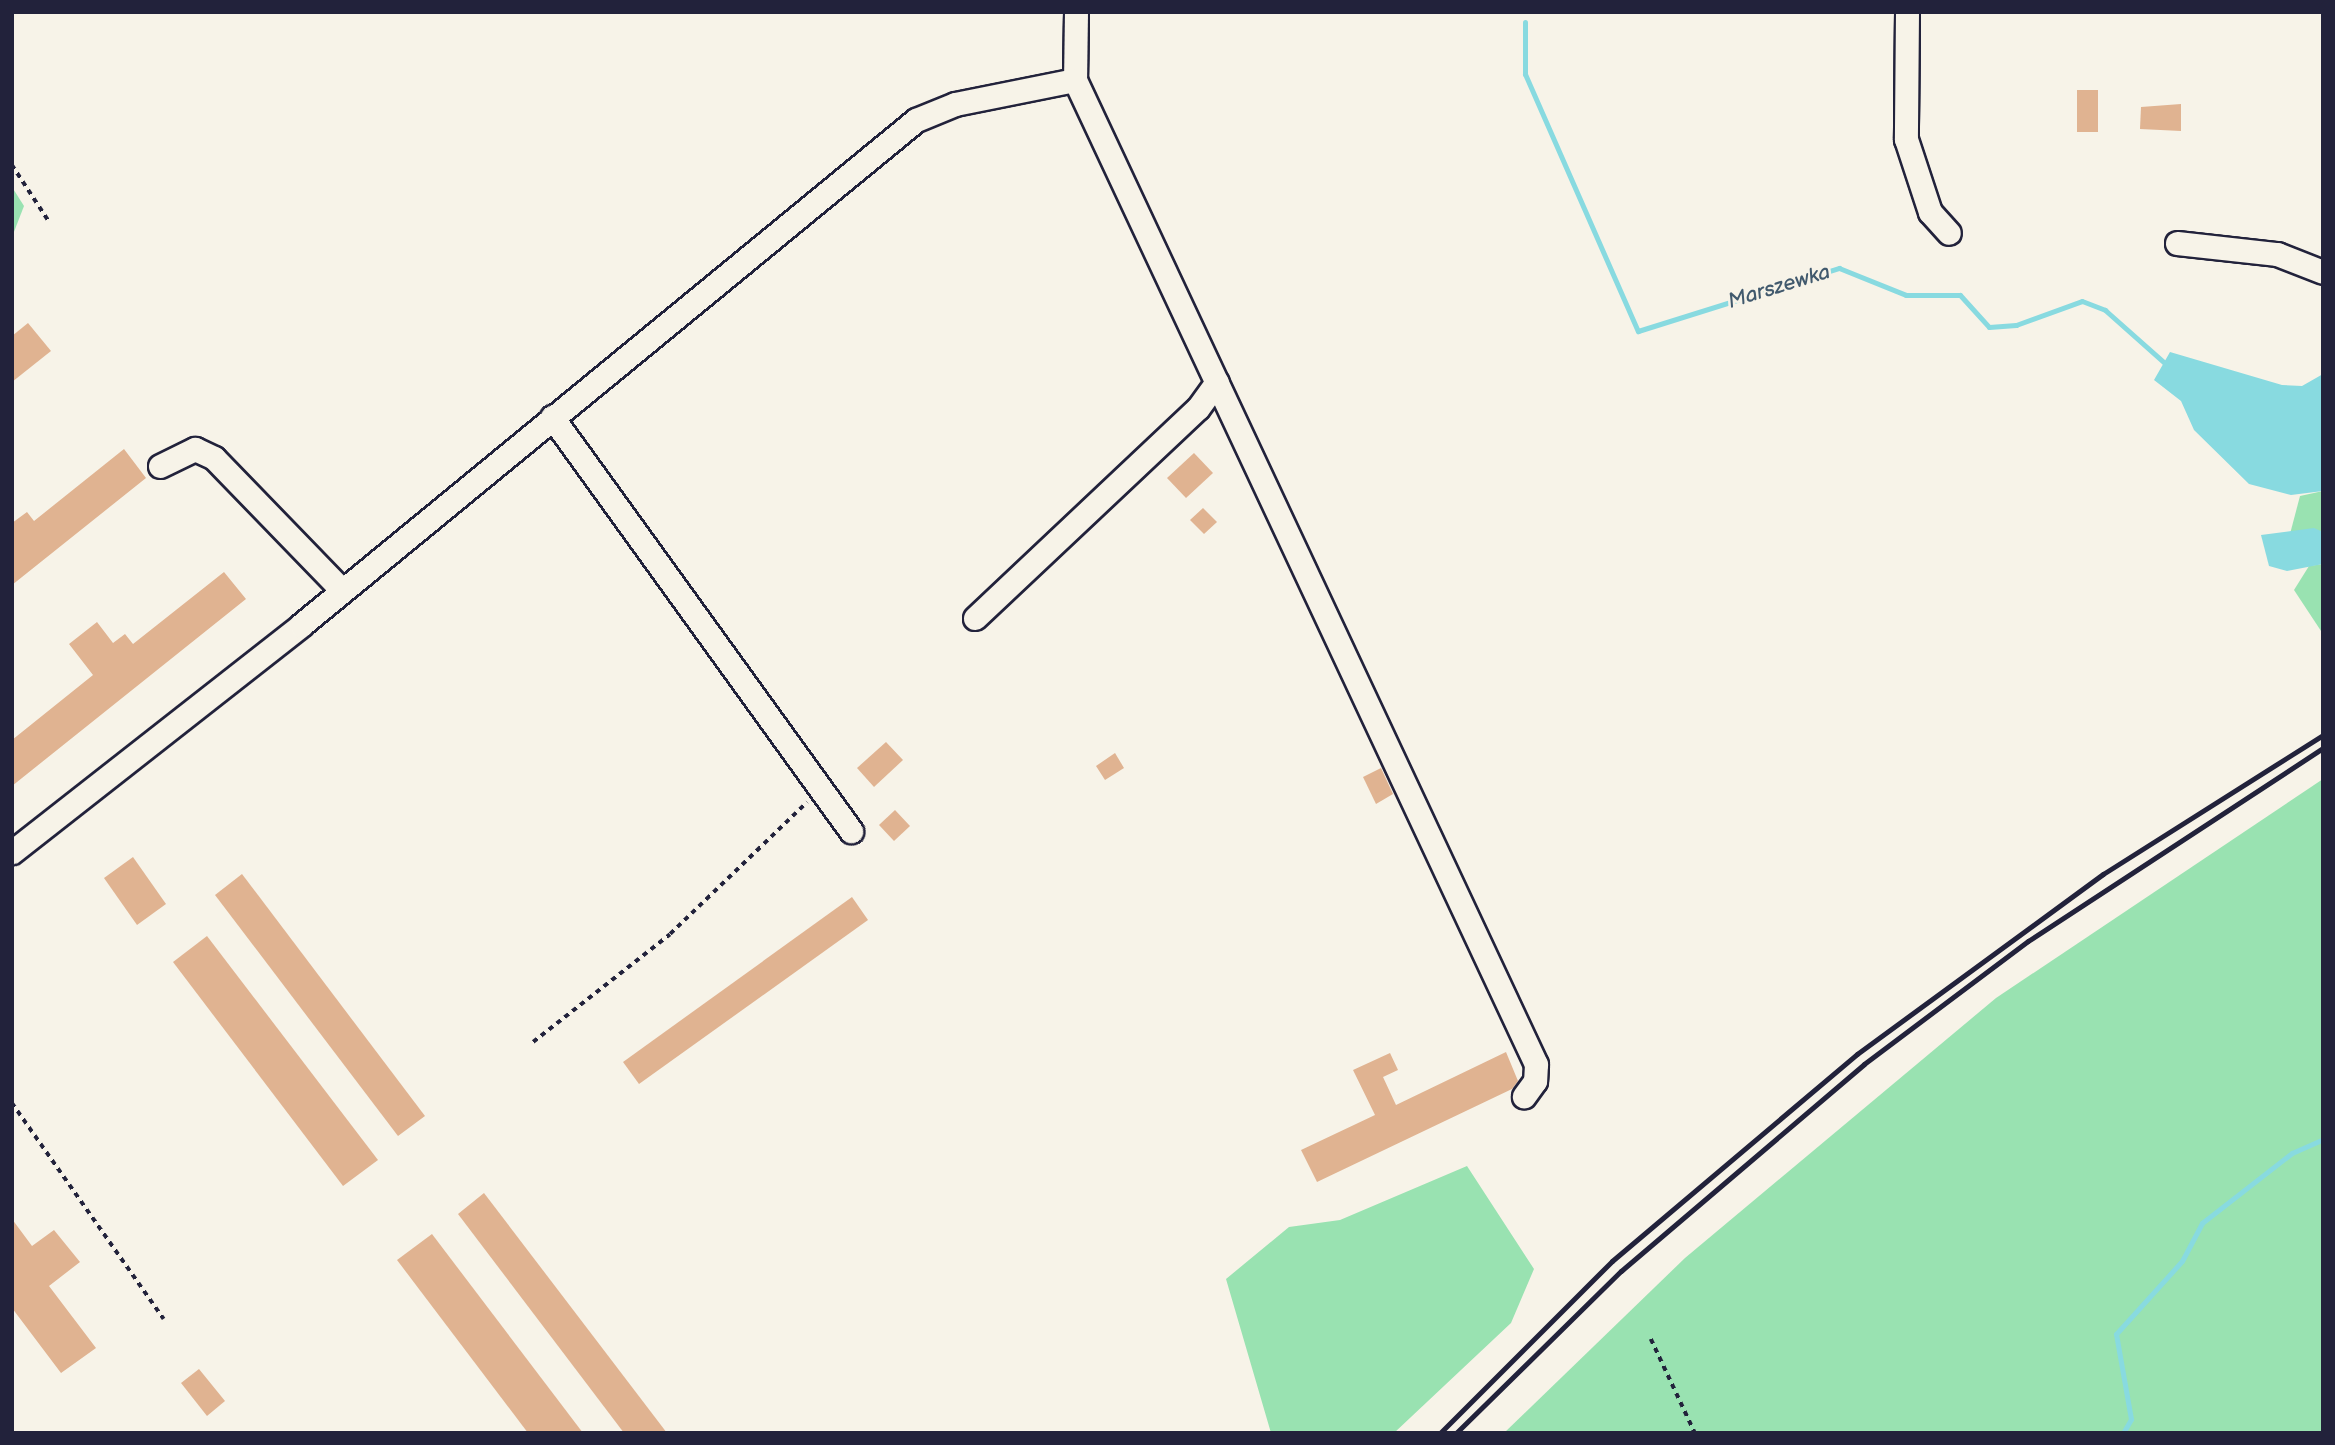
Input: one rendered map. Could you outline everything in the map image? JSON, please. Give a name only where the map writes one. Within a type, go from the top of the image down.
[{"type":"street","points":[[1076,12],[1075,80],[1536,1065],[1535,1081],[1524,1096]]},
{"type":"street","points":[[1907,12],[1906,139],[1930,212],[1949,233]]},
{"type":"street","points":[[12,852],[342,590],[916,120],[955,104],[1075,80]]},
{"type":"street","points":[[2177,243],[2277,254],[2323,272]]},
{"type":"street","points":[[975,618],[1198,408],[1217,382]]},
{"type":"street","points":[[552,416],[851,831]]},
{"type":"street","points":[[160,466],[195,449],[214,458],[342,590]]},
{"type":"path","points":[[12,165],[50,223]]},
{"type":"path","points":[[533,1042],[670,934],[821,788]]},
{"type":"path","points":[[12,1103],[164,1319]]},
{"type":"path","points":[[1651,1339],[1695,1433]]},
{"type":"green space","points":[[12,187],[24,206],[12,237]]},
{"type":"green space","points":[[2323,491],[2323,532],[2290,534],[2300,496]]},
{"type":"green space","points":[[2323,564],[2323,634],[2294,590],[2309,566]]},
{"type":"green space","points":[[2323,779],[2323,1433],[1504,1433],[1685,1258],[1996,998]]},
{"type":"green space","points":[[1467,1166],[1534,1269],[1511,1323],[1394,1433],[1271,1433],[1226,1279],[1289,1227],[1340,1220]]},
{"type":"water","points":[[2170,352],[2282,385],[2302,386],[2323,374],[2323,491],[2291,495],[2249,484],[2194,430],[2181,401],[2154,380]]},
{"type":"water","points":[[2314,528],[2323,532],[2323,564],[2287,571],[2269,566],[2261,535]]},
{"type":"building","points":[[2077,90],[2098,90],[2098,132],[2077,132]]},
{"type":"building","points":[[2181,104],[2181,131],[2140,129],[2141,107]]},
{"type":"building","points":[[28,323],[51,351],[12,382],[12,336]]},
{"type":"building","points":[[124,449],[146,478],[12,585],[12,523],[27,512],[34,521]]},
{"type":"building","points":[[1194,453],[1213,473],[1186,498],[1167,478]]},
{"type":"building","points":[[1203,508],[1217,522],[1204,534],[1190,520]]},
{"type":"building","points":[[224,572],[246,599],[12,786],[12,740],[93,675],[69,644],[97,622],[113,643],[125,634],[133,644]]},
{"type":"building","points":[[886,742],[903,760],[874,787],[857,768]]},
{"type":"building","points":[[1115,753],[1124,768],[1105,780],[1096,766]]},
{"type":"building","points":[[1381,768],[1393,794],[1376,804],[1363,777]]},
{"type":"building","points":[[895,810],[910,826],[894,841],[879,825]]},
{"type":"building","points":[[133,857],[166,904],[137,925],[104,878]]},
{"type":"building","points":[[242,874],[425,1116],[398,1136],[215,895]]},
{"type":"building","points":[[852,897],[868,920],[639,1084],[623,1062]]},
{"type":"building","points":[[207,936],[378,1160],[343,1186],[173,962]]},
{"type":"building","points":[[1506,1052],[1518,1081],[1512,1089],[1317,1182],[1301,1150],[1375,1115],[1353,1070],[1390,1053],[1398,1070],[1383,1077],[1396,1105]]},
{"type":"building","points":[[484,1193],[667,1433],[624,1433],[458,1214]]},
{"type":"building","points":[[12,1219],[32,1246],[54,1230],[80,1262],[49,1286],[96,1348],[61,1373],[12,1308]]},
{"type":"building","points":[[432,1234],[583,1433],[528,1433],[397,1260]]},
{"type":"building","points":[[199,1369],[225,1401],[207,1416],[181,1383]]},
{"type":"waterway","name":"Marszewka","points":[[1525,22],[1525,74],[1638,331],[1839,268],[1906,295],[1960,295],[1989,327],[2016,325],[2082,301],[2105,310],[2167,365]]},
{"type":"waterway","points":[[2123,1433],[2131,1419],[2116,1334],[2182,1261],[2202,1223],[2292,1153],[2323,1139]]},
{"type":"railway","points":[[1440,1433],[1612,1261],[1857,1054],[2103,874],[2323,735]]},
{"type":"railway","points":[[1456,1433],[1621,1271],[1864,1064],[2028,941],[2323,748]]}]
